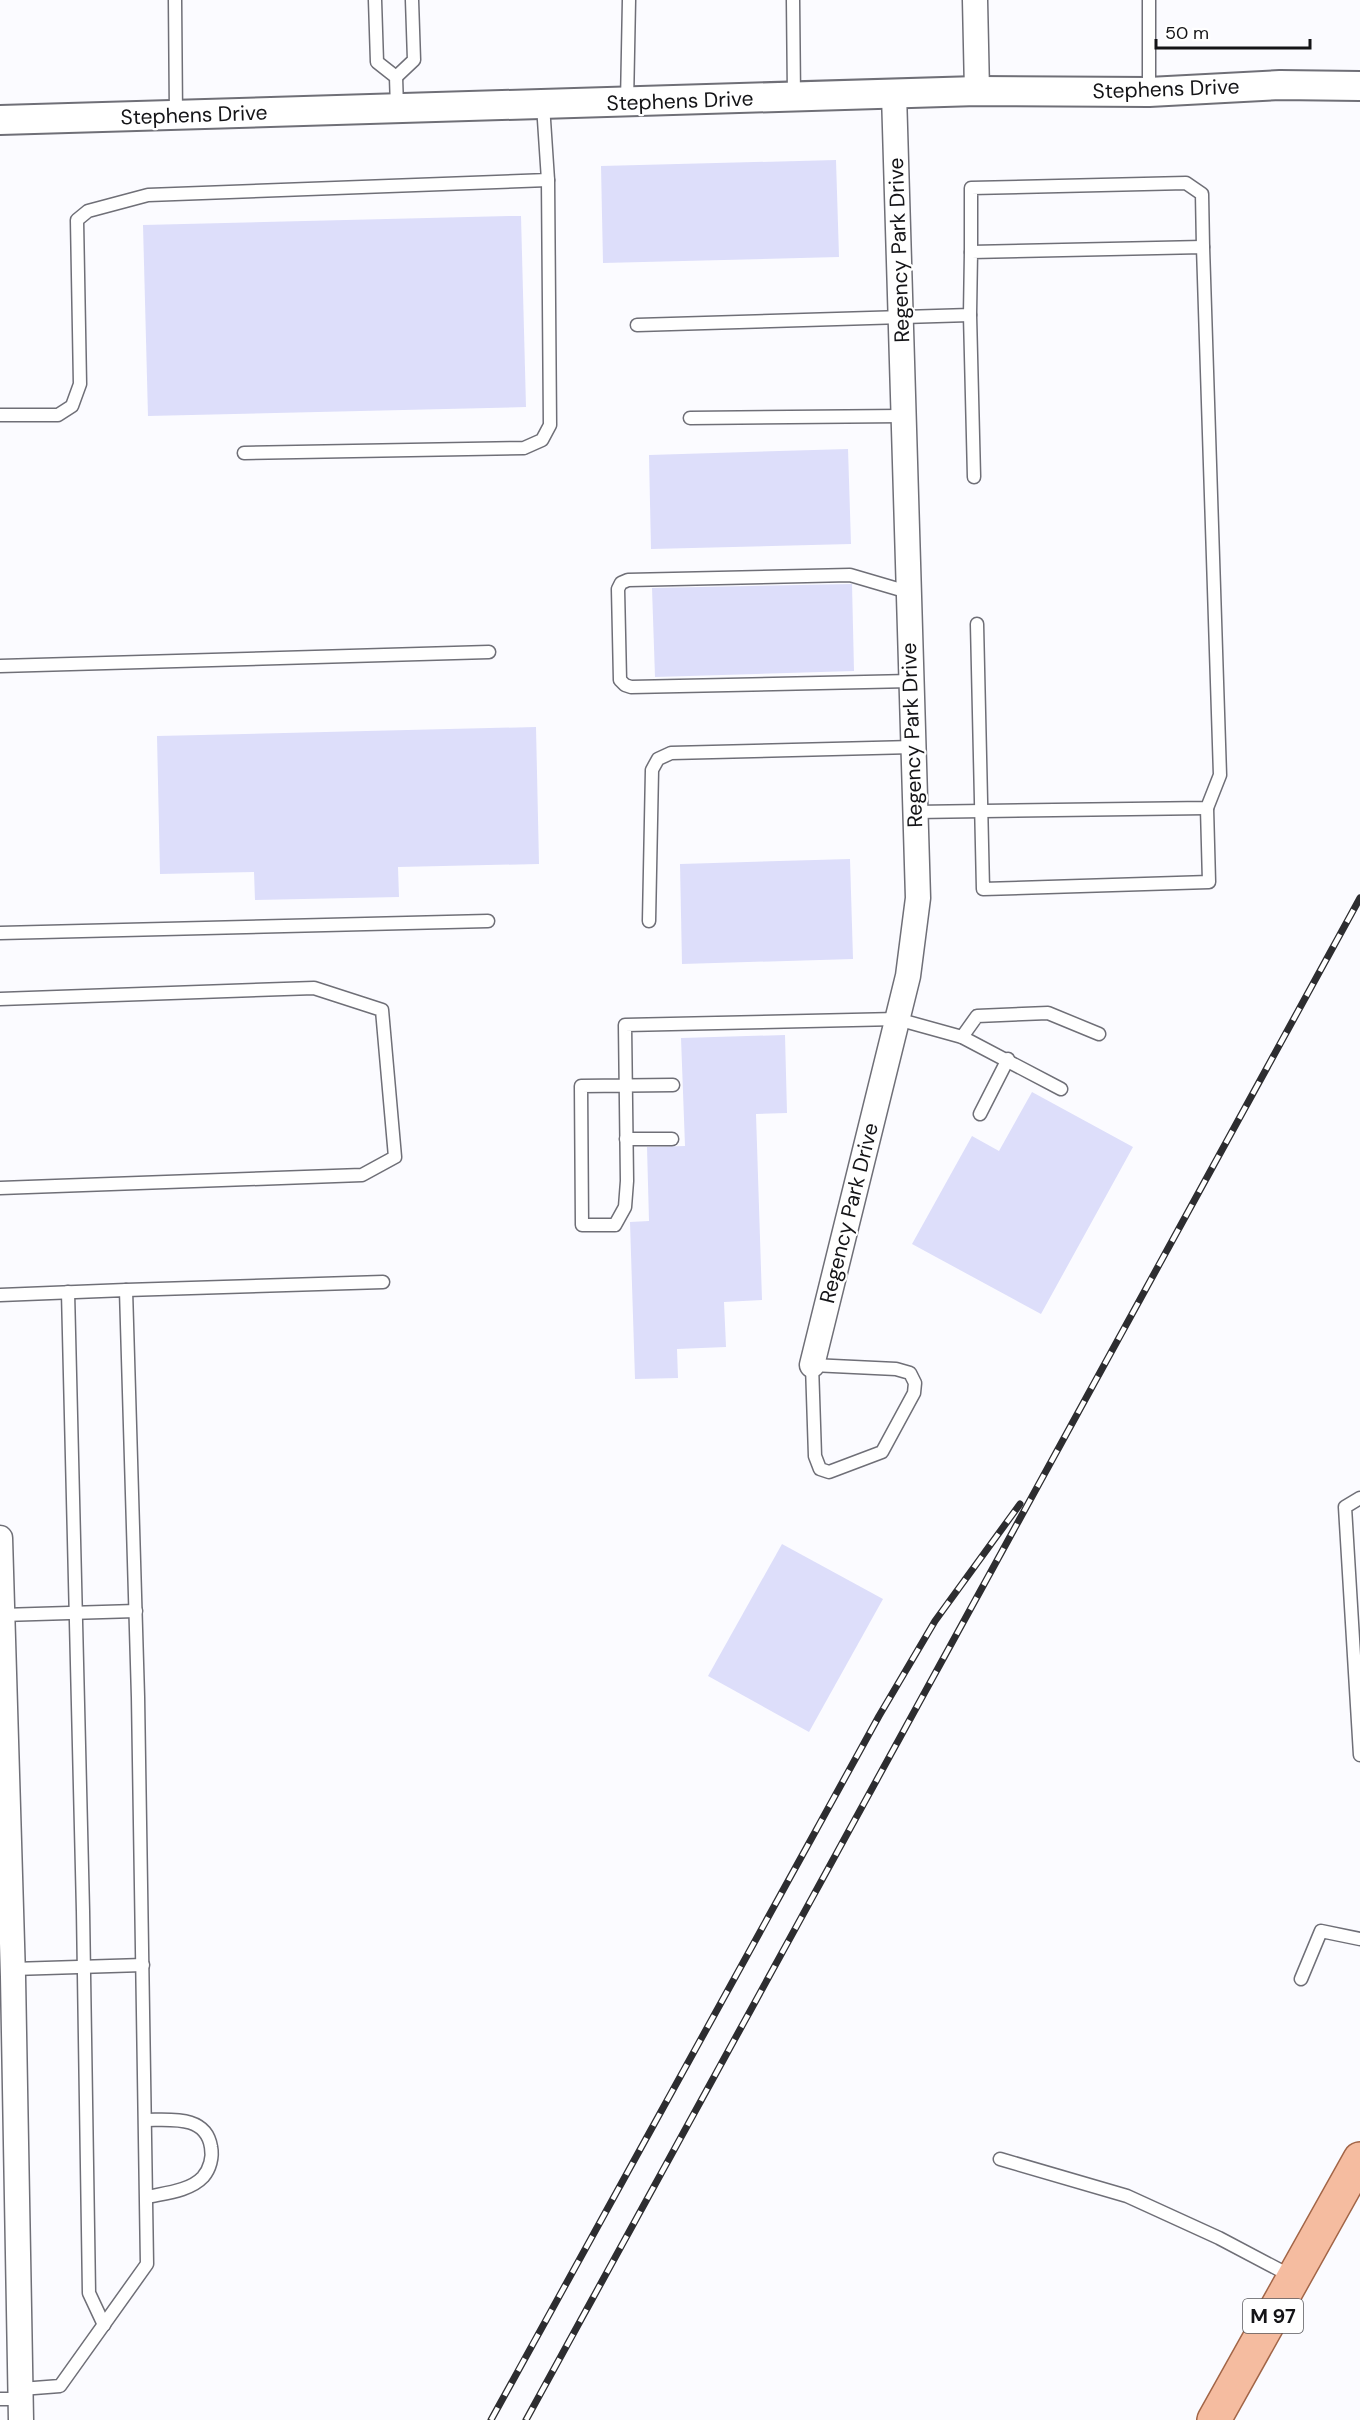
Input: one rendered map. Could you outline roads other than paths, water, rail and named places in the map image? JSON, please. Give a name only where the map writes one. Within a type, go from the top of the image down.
[{"type":"main road","name":"M 97","points":[[1214,2420],[1360,2159]]},
{"type":"street","points":[[975,0],[977,91]]},
{"type":"street","name":"Stephens Drive","points":[[0,120],[977,91],[1149,92],[1280,85],[1360,86]]},
{"type":"street","name":"Regency Park Drive","points":[[812,1365],[897,1019],[914,940],[918,898],[894,94]]},
{"type":"street","points":[[0,1538],[13,1970],[16,2402]]},
{"type":"lane","points":[[175,0],[176,115]]},
{"type":"lane","points":[[375,0],[377,62],[396,77],[398,109]]},
{"type":"lane","points":[[396,77],[414,60],[412,0]]},
{"type":"lane","points":[[627,103],[629,0]]},
{"type":"lane","points":[[793,0],[794,97]]},
{"type":"lane","points":[[1149,0],[1149,92]]},
{"type":"lane","points":[[244,453],[524,448],[542,440],[550,425],[548,180],[543,105]]},
{"type":"lane","points":[[0,415],[58,415],[72,406],[80,384],[77,220],[88,211],[148,195],[548,180]]},
{"type":"lane","points":[[974,477],[970,315],[971,188],[1186,183],[1202,194],[1220,775],[1208,808],[1209,882],[983,889],[977,624]]},
{"type":"lane","points":[[971,252],[1203,247]]},
{"type":"lane","points":[[637,325],[970,315]]},
{"type":"lane","points":[[690,418],[903,416]]},
{"type":"lane","points":[[908,592],[850,574],[628,580],[621,583],[618,589],[621,680],[625,686],[911,681]]},
{"type":"lane","points":[[0,666],[489,652]]},
{"type":"lane","points":[[649,921],[651,770],[658,759],[671,753],[913,747]]},
{"type":"lane","points":[[915,812],[1208,808]]},
{"type":"lane","points":[[0,933],[488,921]]},
{"type":"lane","points":[[0,999],[314,988],[382,1010],[395,1157],[362,1175],[0,1188]]},
{"type":"lane","points":[[962,1037],[977,1016],[1048,1013],[1099,1034]]},
{"type":"lane","points":[[673,1085],[626,1085],[581,1086],[582,1226],[615,1226],[625,1207],[626,1138],[626,1085],[625,1025],[897,1019],[962,1037],[1008,1059],[1061,1089]]},
{"type":"lane","points":[[980,1114],[1008,1059]]},
{"type":"lane","points":[[626,1138],[672,1138]]},
{"type":"lane","points":[[0,1295],[383,1282]]},
{"type":"lane","points":[[16,2402],[60,2386],[147,2264],[143,1965],[126,1290]]},
{"type":"lane","points":[[68,1292],[84,1966],[89,2293],[104,2325]]},
{"type":"lane","points":[[812,1365],[896,1369],[910,1373],[915,1383],[914,1393],[882,1452],[829,1472],[820,1469],[815,1456],[812,1365]]},
{"type":"lane","points":[[1360,1498],[1345,1507],[1360,1755]]},
{"type":"lane","points":[[2,1615],[135,1611]]},
{"type":"lane","points":[[1301,1979],[1321,1931],[1360,1939]]},
{"type":"lane","points":[[13,1970],[143,1965]]},
{"type":"lane","points":[[146,2120],[179,2120],[193,2123],[204,2130],[210,2139],[212,2151],[210,2167],[202,2178],[184,2188],[147,2197]]},
{"type":"lane","points":[[1000,2159],[1127,2196],[1219,2238],[1294,2277]]},
{"type":"railway","points":[[526,2420],[1360,898]]},
{"type":"railway","points":[[491,2420],[879,1716],[935,1621],[1020,1504]]}]
